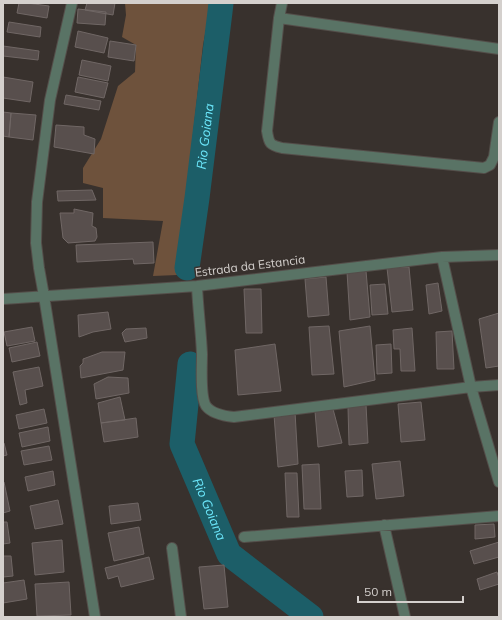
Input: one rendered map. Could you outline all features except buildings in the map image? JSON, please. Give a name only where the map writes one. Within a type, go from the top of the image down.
[{"type":"street","points":[[72,3],[50,100],[37,202],[36,243],[95,617]]},
{"type":"street","points":[[282,3],[279,18],[267,131],[269,140],[274,146],[290,149],[484,168],[490,165],[494,157],[499,127]]},
{"type":"street","points":[[279,18],[499,49]]},
{"type":"street","name":"Estrada da Estancia","points":[[3,299],[197,286],[442,257],[499,255]]},
{"type":"street","points":[[442,257],[471,387],[499,482]]},
{"type":"street","points":[[197,286],[202,354],[203,394],[205,404],[209,409],[217,414],[234,417],[471,387],[499,385]]},
{"type":"street","points":[[244,537],[499,516]]},
{"type":"street","points":[[384,525],[405,617]]},
{"type":"street","points":[[172,548],[181,617]]},
{"type":"shaded area","points":[[125,3],[211,3],[203,45],[177,275],[153,276],[163,221],[103,218],[103,188],[83,183],[83,168],[101,139],[118,86],[135,72],[136,45],[122,37],[126,15]]},
{"type":"waterway","name":"Rio Goiana","points":[[187,268],[221,3]]},
{"type":"waterway","name":"Rio Goiana","points":[[190,364],[182,444],[229,554],[311,617]]}]
